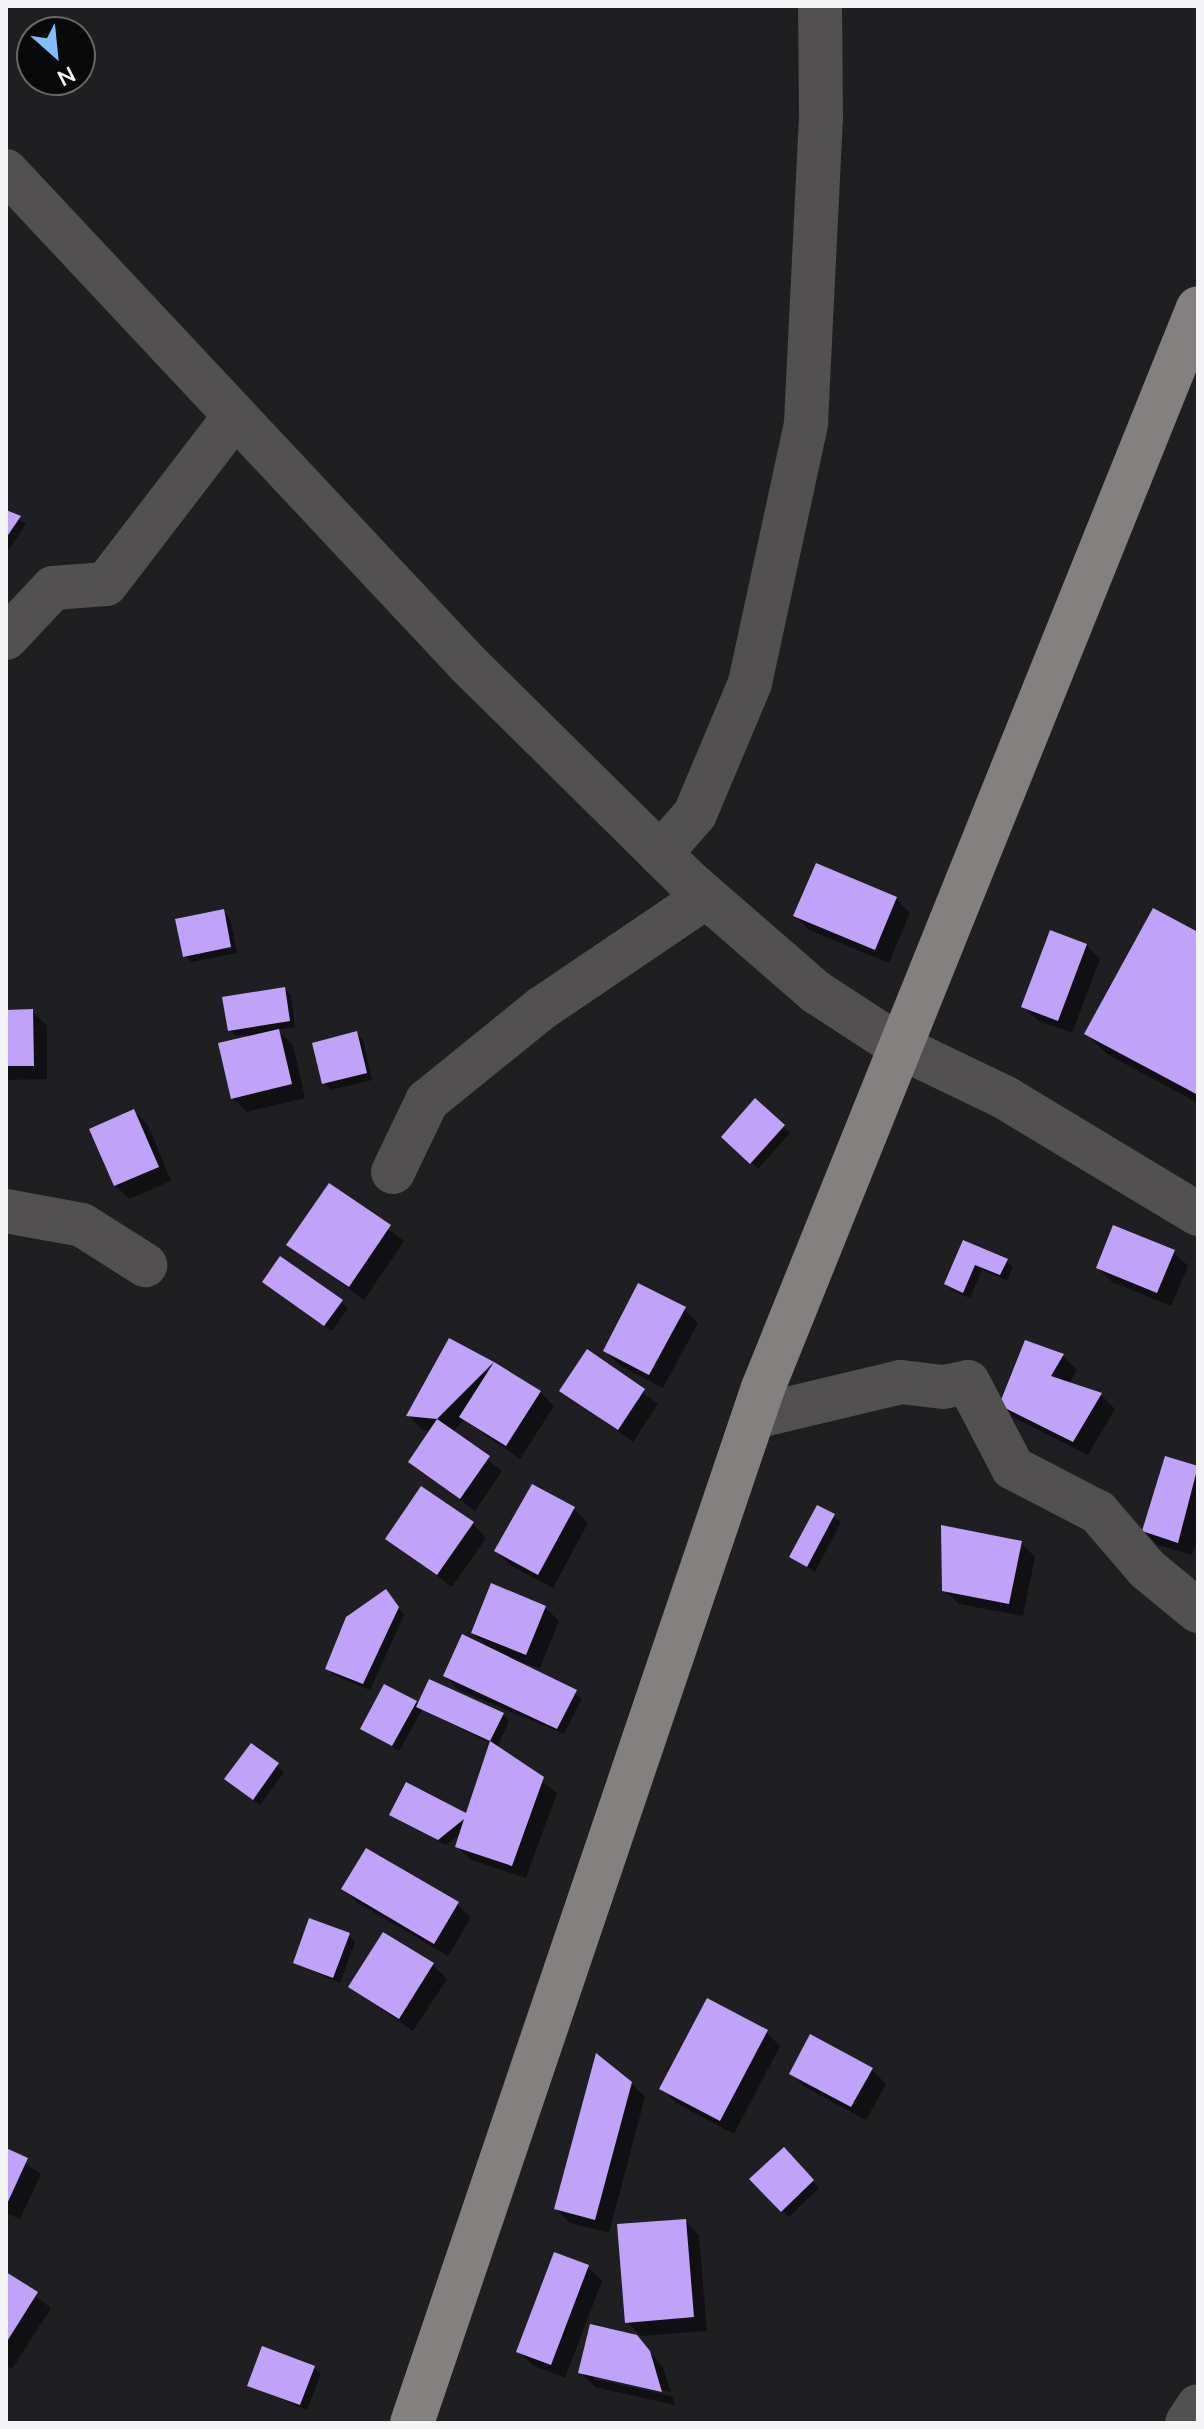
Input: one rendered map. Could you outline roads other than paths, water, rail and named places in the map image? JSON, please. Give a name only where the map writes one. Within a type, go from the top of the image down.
[{"type":"main road","points":[[412,2423],[754,1417],[1198,308]]},
{"type":"street","points":[[660,854],[695,814],[750,683],[806,423],[821,118],[820,6]]},
{"type":"street","points":[[6,171],[467,663],[706,897],[816,992],[902,1048],[1004,1097],[1198,1214]]},
{"type":"street","points":[[6,638],[53,588],[106,584],[234,417]]},
{"type":"street","points":[[393,1172],[427,1101],[542,1008],[706,897]]},
{"type":"street","points":[[6,1211],[82,1225],[145,1265]]},
{"type":"street","points":[[754,1417],[901,1382],[943,1387],[968,1382],[1013,1468],[1098,1512],[1147,1569],[1198,1611]]},
{"type":"street","points":[[1187,2423],[1198,2406]]}]
